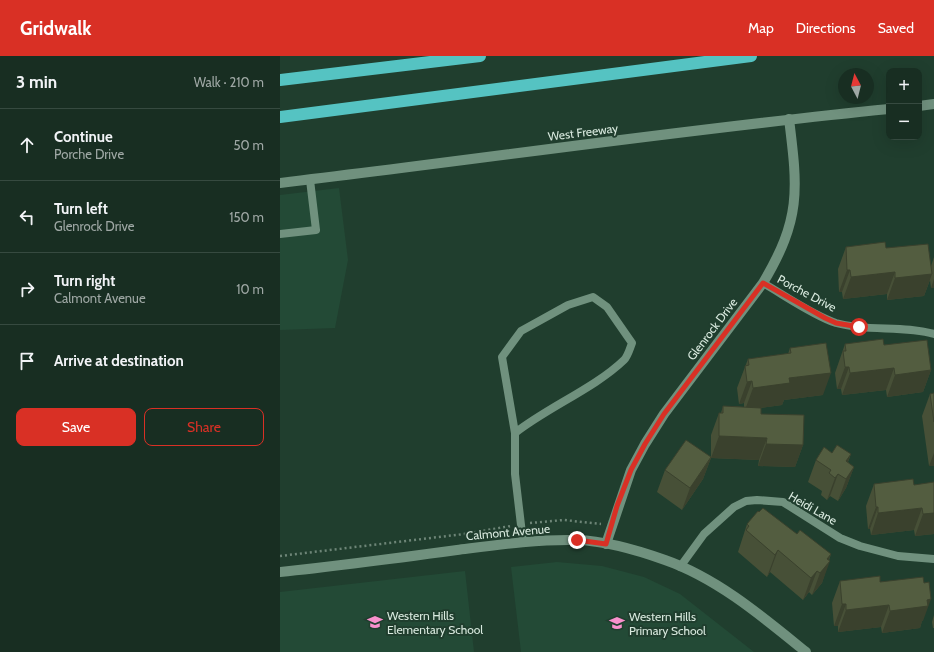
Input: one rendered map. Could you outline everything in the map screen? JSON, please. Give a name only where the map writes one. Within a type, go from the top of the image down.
[{"type":"highway","points":[[280,80],[480,56]]},
{"type":"highway","points":[[280,117],[751,56]]},
{"type":"main road","points":[[922,106],[934,104]]},
{"type":"main road","name":"West Freeway","points":[[280,183],[435,165],[789,119],[886,109]]},
{"type":"main road","name":"Glenrock Drive","points":[[606,544],[611,525],[631,470],[645,444],[664,414],[763,283],[787,236],[794,208],[796,186],[789,119]]},
{"type":"main road","name":"Calmont Avenue","points":[[280,572],[523,542],[577,540],[606,544],[631,549],[666,560],[717,586],[765,619],[802,651]]},
{"type":"lane","points":[[280,234],[316,230],[310,180]]},
{"type":"lane","name":"Porche Drive","points":[[763,283],[836,323],[859,327],[923,331],[934,334]]},
{"type":"lane","points":[[514,433],[529,422],[601,378],[626,359],[632,343],[607,307],[593,296],[568,305],[521,331],[502,357],[514,433],[520,524],[523,542]]},
{"type":"lane","name":"Heidi Lane","points":[[680,567],[704,534],[734,507],[746,501],[757,500],[784,502],[840,538],[860,546],[898,556],[934,559]]},
{"type":"path","points":[[280,556],[464,534],[520,524],[564,520],[611,525]]},
{"type":"shaded area","points":[[339,188],[348,260],[335,328],[280,330],[280,195]]},
{"type":"shaded area","name":"Western Hills Primary School","points":[[557,562],[602,566],[644,577],[680,594],[754,652],[521,652],[511,567]]},
{"type":"shaded area","name":"Western Hills Elementary School","points":[[465,571],[474,652],[280,652],[280,592]]},
{"type":"building","points":[[885,242],[886,248],[928,244],[932,274],[895,278],[895,272],[851,277],[850,270],[847,270],[846,247]]},
{"type":"building","points":[[883,339],[884,345],[927,340],[931,370],[895,375],[894,368],[850,373],[849,367],[845,367],[843,351],[846,351],[845,344]]},
{"type":"building","points":[[826,343],[831,373],[789,378],[790,383],[753,388],[752,381],[747,382],[745,366],[749,365],[748,359],[791,353],[790,348]]},
{"type":"building","points":[[934,393],[934,422],[930,394]]},
{"type":"building","points":[[723,406],[761,408],[761,414],[804,415],[803,445],[766,444],[767,438],[719,436],[719,413],[723,413]]},
{"type":"building","points":[[686,440],[711,457],[690,488],[665,470]]},
{"type":"building","points":[[837,445],[851,454],[846,461],[854,467],[846,479],[838,474],[835,478],[829,473],[831,470],[816,460],[824,447],[832,453]]},
{"type":"building","points":[[913,479],[914,485],[934,482],[934,513],[923,514],[922,508],[878,513],[874,484]]},
{"type":"building","points":[[763,508],[797,534],[800,530],[831,554],[827,559],[830,561],[820,573],[817,571],[811,578],[778,550],[775,555],[746,530],[749,526],[747,524],[758,511],[759,512]]},
{"type":"building","points":[[880,576],[880,582],[923,577],[924,583],[929,582],[931,599],[927,600],[928,606],[890,611],[889,605],[846,610],[846,604],[842,604],[840,581]]},
{"type":"place","name":"Western Hills Elementary School","points":[[375,622]]},
{"type":"place","name":"Western Hills Primary School","points":[[617,623]]},
{"type":"route","points":[[577,540],[606,544],[617,506],[631,470],[645,444],[664,414],[763,283],[825,318],[836,323],[859,327]]}]
